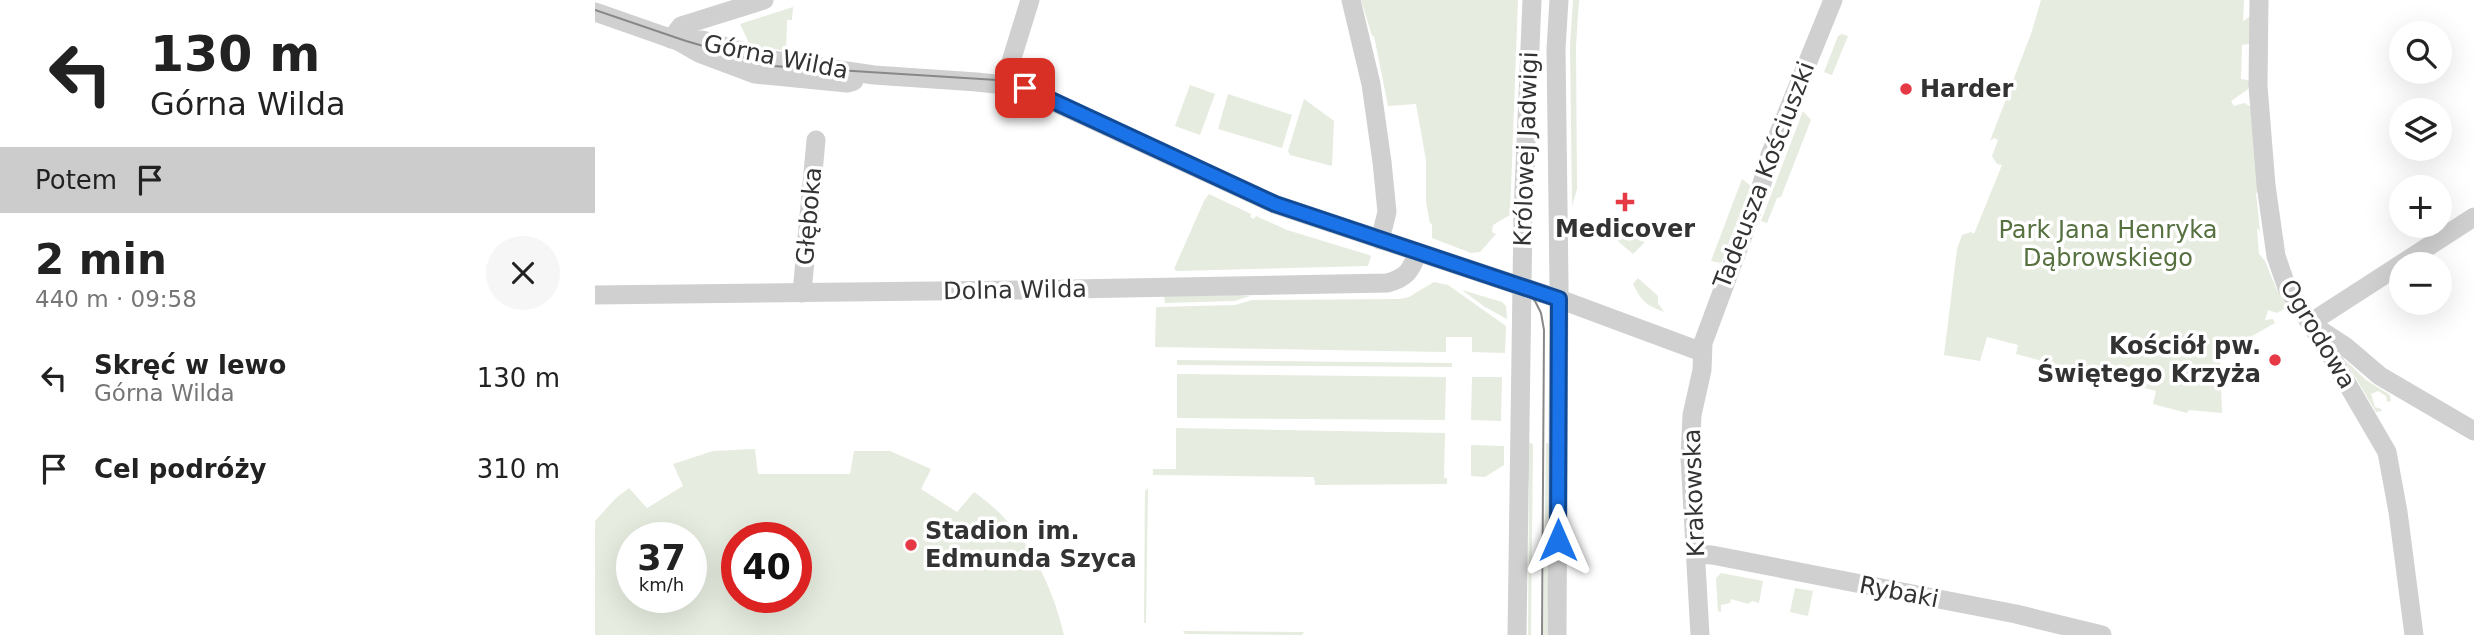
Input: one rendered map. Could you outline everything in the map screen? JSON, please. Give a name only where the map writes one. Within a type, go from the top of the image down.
[{"type":"street","points":[[675,40],[681,26],[729,5],[764,0]]},
{"type":"street","points":[[1004,84],[1030,0]]},
{"type":"street","points":[[1351,0],[1371,84],[1382,162],[1387,212],[1380,240]]},
{"type":"street","name":"Królowej Jadwigi","points":[[1517,635],[1522,288],[1532,0]]},
{"type":"street","name":"Królowej Jadwigi","points":[[1557,635],[1551,297],[1559,0]]},
{"type":"street","name":"Tadeusza Kościuszki","points":[[1702,352],[1704,336],[1761,187],[1770,155],[1833,0]]},
{"type":"street","name":"Ogrodowa","points":[[2259,0],[2258,86],[2273,239],[2281,274],[2387,452],[2414,635]]},
{"type":"street","name":"Górna Wilda","points":[[595,12],[675,40],[702,40],[772,60],[874,75],[1004,84],[1034,91],[1268,201],[1551,297],[1702,352]]},
{"type":"street","name":"Głęboka","points":[[802,293],[815,140]]},
{"type":"street","points":[[2474,217],[2310,323],[2346,347],[2380,376],[2474,430]]},
{"type":"street","name":"Dolna Wilda","points":[[595,295],[1388,284],[1408,274],[1418,252]]},
{"type":"street","name":"Krakowska","points":[[1700,635],[1690,458],[1692,415],[1702,370],[1702,352]]},
{"type":"street","name":"Rybaki","points":[[1695,554],[1725,558],[2060,630],[2102,635]]},
{"type":"green space","points":[[1361,0],[1518,0],[1510,215],[1493,225],[1492,232],[1496,234],[1480,252],[1471,253],[1432,238],[1432,224],[1426,202],[1426,160],[1416,104],[1388,106],[1374,36]]},
{"type":"green space","points":[[1573,0],[1579,0],[1576,46],[1577,189],[1572,206],[1570,45]]},
{"type":"green space","name":"Park Jana Henryka Dąbrowskiego","points":[[2041,0],[2244,0],[2243,21],[2252,15],[2249,44],[2242,45],[2241,79],[2252,81],[2247,90],[2231,101],[2234,106],[2244,103],[2251,107],[2260,192],[2256,193],[2260,231],[2257,228],[2259,254],[2287,307],[2277,313],[2268,310],[2265,320],[2273,319],[2275,323],[2220,354],[2222,413],[2189,410],[2187,413],[2153,404],[2156,391],[2016,354],[2018,345],[1987,337],[1980,361],[1944,355],[1957,249],[1962,235],[1971,232],[1974,234],[2002,165],[1997,164],[1992,156],[1998,140],[1994,138],[1990,141]]},
{"type":"green space","points":[[793,7],[792,20],[787,20],[786,51],[750,45],[740,24]]},
{"type":"green space","points":[[1838,36],[1848,36],[1832,75],[1824,72]]},
{"type":"green space","points":[[1190,85],[1215,94],[1200,135],[1175,126]]},
{"type":"green space","points":[[1228,94],[1292,115],[1282,148],[1218,129]]},
{"type":"green space","points":[[1304,99],[1334,121],[1332,166],[1290,155],[1288,151]]},
{"type":"green space","points":[[1803,111],[1811,120],[1781,197],[1777,198],[1767,223],[1761,221]]},
{"type":"green space","points":[[1742,179],[1751,186],[1721,263],[1711,261]]},
{"type":"green space","points":[[1209,194],[1251,214],[1250,217],[1254,219],[1256,216],[1287,230],[1369,255],[1368,266],[1177,271],[1174,269]]},
{"type":"green space","points":[[1614,231],[1645,242],[1633,254],[1612,236]]},
{"type":"green space","points":[[1638,278],[1658,296],[1658,303],[1664,312],[1642,299],[1633,284]]},
{"type":"green space","points":[[1434,282],[1448,285],[1506,326],[1505,353],[1472,352],[1472,337],[1446,337],[1446,352],[1155,347],[1156,307],[1235,305],[1252,300],[1400,299],[1409,297]]},
{"type":"green space","points":[[1462,290],[1502,302],[1506,306],[1507,319],[1485,307]]},
{"type":"green space","points":[[1164,296],[1250,296],[1235,301],[1165,303]]},
{"type":"green space","points":[[1177,360],[1452,363],[1452,367],[1177,365]]},
{"type":"green space","points":[[2345,360],[2366,380],[2390,395],[2391,401],[2387,402],[2386,396],[2378,391],[2371,394],[2375,407],[2382,411],[2376,412]]},
{"type":"green space","points":[[1177,374],[1446,377],[1445,420],[1177,418]]},
{"type":"green space","points":[[1472,377],[1502,377],[1501,421],[1471,420]]},
{"type":"green space","points":[[1176,428],[1445,433],[1444,478],[1447,478],[1447,484],[1315,485],[1314,477],[1153,475],[1153,469],[1176,469]]},
{"type":"green space","points":[[1527,442],[1533,444],[1531,635],[1528,635]]},
{"type":"green space","points":[[1546,443],[1552,443],[1547,635],[1543,635]]},
{"type":"green space","points":[[1471,445],[1504,446],[1504,465],[1485,477],[1471,476]]},
{"type":"green space","name":"Stadion im. Edmunda Szyca","points":[[755,449],[758,474],[850,474],[854,451],[890,451],[931,469],[921,489],[957,512],[974,492],[1007,521],[1021,537],[1043,573],[1064,635],[595,635],[595,521],[629,488],[647,508],[683,486],[673,464],[713,451]]},
{"type":"green space","points":[[1148,488],[1146,623],[1144,623],[1145,491]]},
{"type":"green space","points":[[1721,573],[1763,581],[1759,603],[1752,601],[1748,604],[1731,599],[1730,603],[1721,605],[1721,612],[1718,611],[1716,578]]},
{"type":"green space","points":[[1795,588],[1813,591],[1808,616],[1790,612]]},
{"type":"green space","points":[[1183,631],[1304,632],[1302,635],[1290,635],[1185,634]]},
{"type":"tram line","points":[[595,10],[686,41],[773,66],[997,80],[1026,86],[1274,201],[1508,282],[1526,292],[1541,313],[1544,330],[1542,635]]},
{"type":"place","name":"Harder","points":[[1906,89]]},
{"type":"place","name":"Medicover","points":[[1625,202]]},
{"type":"place","name":"Kościół pw. Świętego Krzyża","points":[[2275,360]]},
{"type":"place","name":"Stadion im. Edmunda Szyca","points":[[911,545]]},
{"type":"route","points":[[1025,88],[1275,204],[1559,299],[1558,540]]}]
